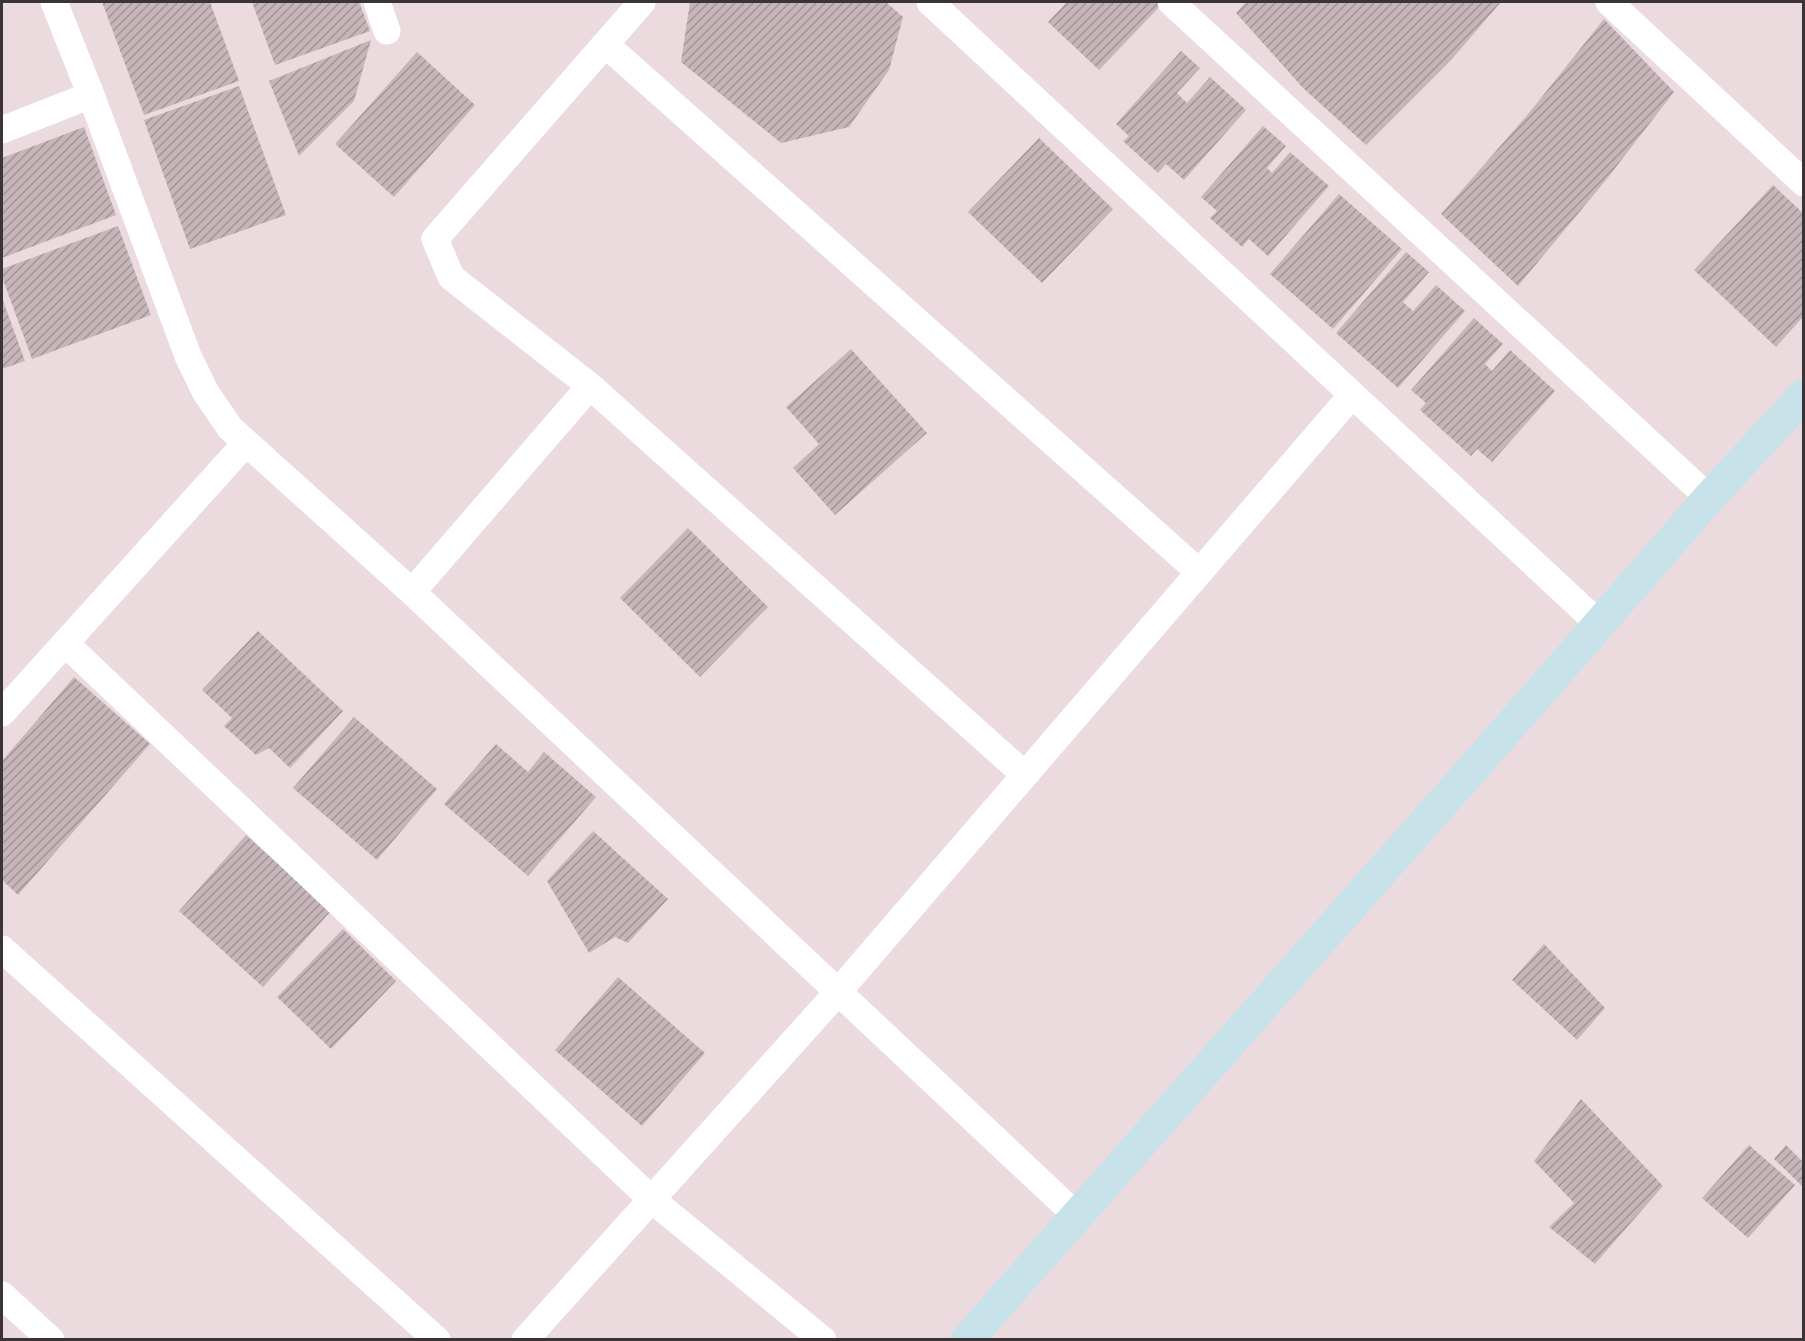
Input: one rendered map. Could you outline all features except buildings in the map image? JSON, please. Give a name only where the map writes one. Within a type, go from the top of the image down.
[{"type":"street","points":[[54,2],[188,356],[212,402],[230,428],[412,592],[1077,1216]]},
{"type":"street","points":[[377,2],[387,31]]},
{"type":"street","points":[[642,2],[435,239],[451,277],[590,386],[1025,775]]},
{"type":"street","points":[[930,2],[1599,624]]},
{"type":"street","points":[[1171,2],[1708,498]]},
{"type":"street","points":[[1609,2],[1803,183]]},
{"type":"street","points":[[605,44],[1199,573]]},
{"type":"street","points":[[2,130],[91,95]]},
{"type":"street","points":[[412,592],[590,386]]},
{"type":"street","points":[[525,1340],[838,992],[1352,395]]},
{"type":"street","points":[[968,1340],[1708,498],[1803,395]]},
{"type":"street","points":[[2,713],[246,443]]},
{"type":"street","points":[[65,644],[651,1199],[823,1340]]},
{"type":"street","points":[[2,949],[437,1340]]},
{"type":"street","points":[[2,1295],[51,1340]]}]
